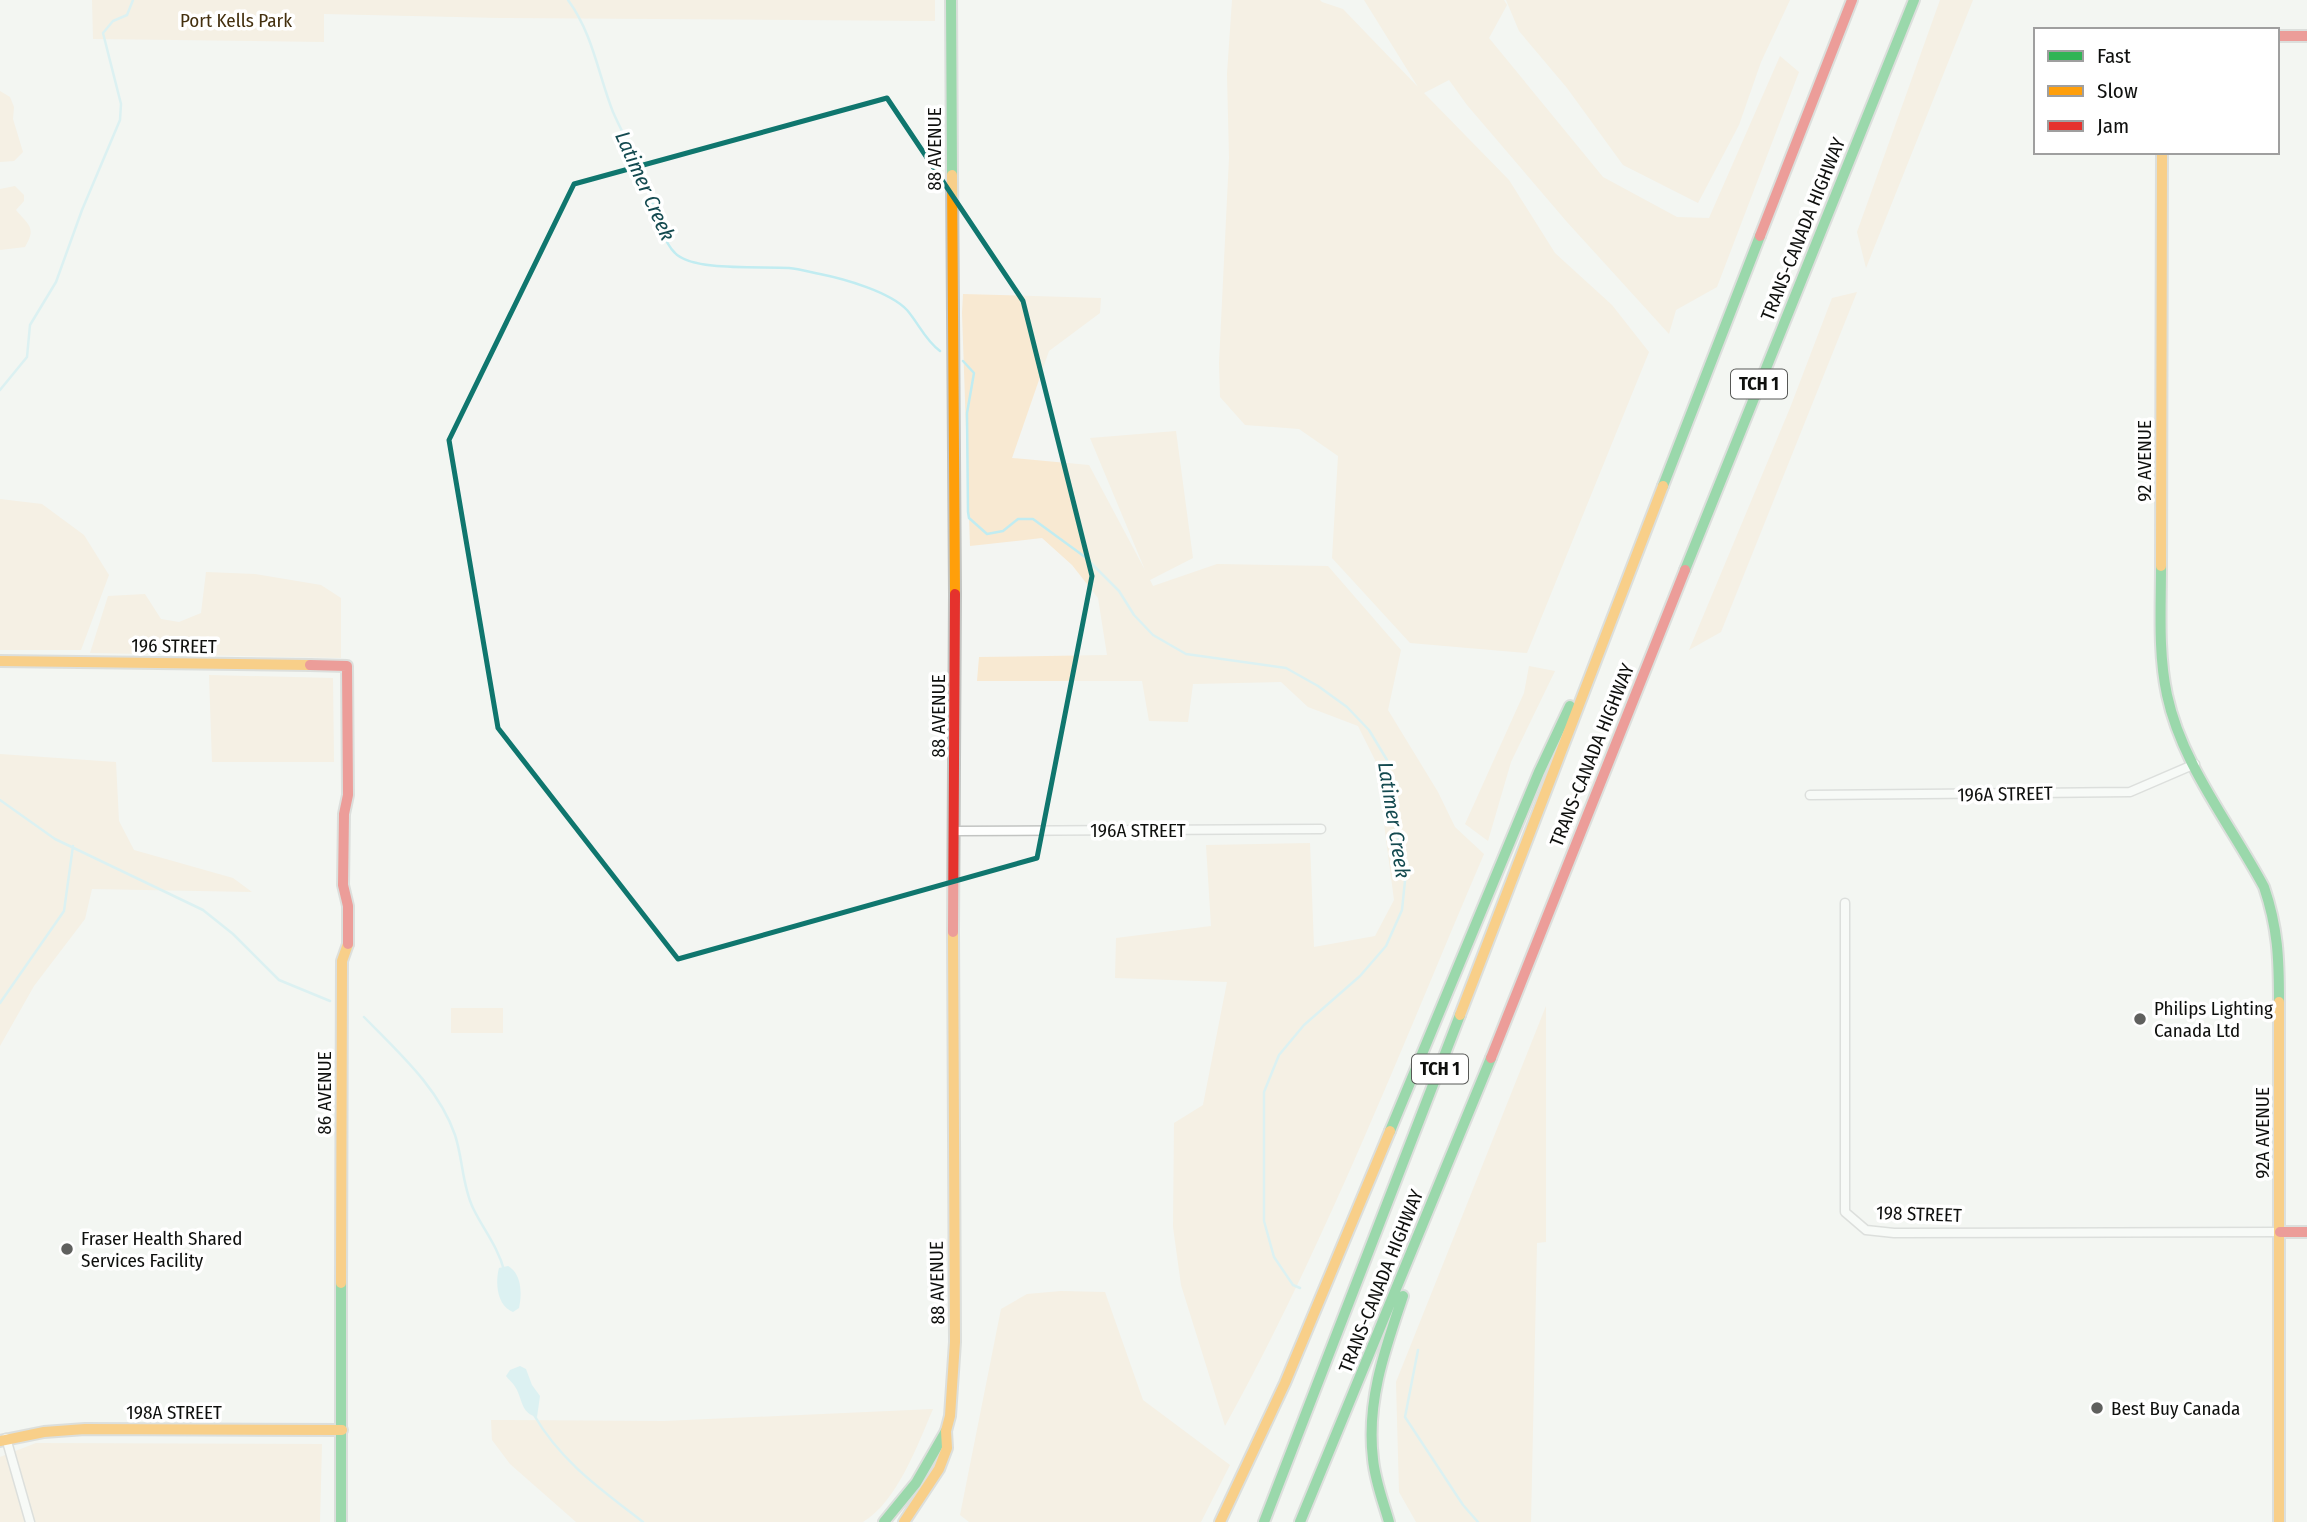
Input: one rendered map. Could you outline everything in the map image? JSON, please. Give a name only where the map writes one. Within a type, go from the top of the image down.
[{"type":"main road","name":"88 AVENUE","points":[[904,1522],[939,1469],[947,1448],[946,1431],[950,1416],[955,1342],[951,0]]},
{"type":"main road","name":"TRANS-CANADA HIGHWAY","points":[[1264,1522],[1852,0]]},
{"type":"main road","name":"TRANS-CANADA HIGHWAY","points":[[1300,1522],[1450,1159],[1914,0]]},
{"type":"main road","points":[[2279,36],[2307,36]]},
{"type":"main road","name":"92 AVENUE","points":[[2162,154],[2161,651],[2171,712],[2194,764]]},
{"type":"main road","points":[[1220,1522],[1284,1383],[1539,772],[1612,616]]},
{"type":"main road","name":"196 STREET","points":[[0,661],[347,666]]},
{"type":"main road","name":"86 AVENUE","points":[[341,1522],[341,1044],[342,961],[348,944],[348,906],[343,885],[344,814],[348,795],[347,666]]},
{"type":"main road","name":"92A AVENUE","points":[[2194,764],[2257,872],[2272,911],[2277,935],[2280,967],[2279,1522]]},
{"type":"main road","points":[[1390,1522],[1375,1476],[1371,1449],[1373,1396],[1381,1359],[1450,1159]]},
{"type":"main road","name":"198 STREET","points":[[2280,1232],[2307,1232]]},
{"type":"main road","name":"198A STREET","points":[[3,1440],[44,1432],[85,1429],[342,1430]]},
{"type":"main road","points":[[884,1522],[913,1488],[935,1445],[946,1431]]},
{"type":"street","name":"196A STREET","points":[[1810,795],[2130,792],[2194,764]]},
{"type":"street","name":"196A STREET","points":[[955,831],[1321,829]]},
{"type":"street","name":"198 STREET","points":[[1845,902],[1845,1212],[1866,1230],[1894,1233],[2280,1232]]},
{"type":"street","points":[[3,1440],[30,1522]]},
{"type":"highlighted area","points":[[887,98],[1023,301],[1092,576],[1037,858],[678,959],[498,728],[449,440],[574,184]]},
{"type":"green space","name":"Port Kells Park","points":[[92,0],[935,0],[935,21],[324,14],[324,42],[93,39]]},
{"type":"green space","points":[[1232,0],[1320,0],[1343,9],[1418,87],[1364,0],[1504,0],[1507,5],[1489,38],[1603,177],[1677,217],[1709,218],[1780,56],[1799,72],[1717,287],[1676,310],[1669,334],[1567,222],[1467,105],[1449,80],[1424,93],[1509,180],[1555,253],[1612,305],[1649,352],[1527,653],[1410,643],[1332,558],[1338,456],[1299,429],[1245,425],[1220,397],[1219,363],[1229,158],[1227,74]]},
{"type":"green space","points":[[1506,0],[1790,0],[1761,62],[1739,125],[1698,203],[1623,165],[1567,88],[1519,31]]},
{"type":"green space","points":[[1940,0],[1973,0],[1866,268],[1857,232]]},
{"type":"green space","points":[[0,91],[10,97],[14,107],[13,119],[23,152],[14,161],[0,162]]},
{"type":"green space","points":[[15,186],[24,195],[24,201],[16,210],[30,227],[29,240],[25,247],[0,250],[0,189]]},
{"type":"green space","points":[[1857,292],[1721,632],[1689,650],[1790,408],[1832,298]]},
{"type":"green space","points":[[963,294],[1101,298],[1100,313],[1049,351],[1012,458],[1089,465],[1145,570],[1090,438],[1176,431],[1193,558],[1150,580],[1153,586],[1217,564],[1328,566],[1401,650],[1388,710],[1438,792],[1455,827],[1484,854],[1330,1215],[1262,1357],[1225,1426],[1181,1285],[1173,1227],[1174,1123],[1203,1105],[1227,982],[1115,978],[1116,938],[1211,926],[1206,845],[1310,843],[1314,947],[1375,936],[1394,900],[1376,762],[1358,726],[1308,707],[1281,682],[1193,684],[1188,722],[1149,721],[1142,681],[977,681],[979,657],[1107,655],[1098,598],[1072,565],[1042,538],[970,546]]},
{"type":"green space","points":[[0,499],[42,504],[84,535],[109,575],[81,650],[0,650]]},
{"type":"green space","points":[[206,572],[255,574],[321,585],[341,598],[341,658],[90,653],[108,596],[145,594],[161,619],[179,622],[201,613]]},
{"type":"green space","points":[[1529,666],[1555,671],[1511,762],[1488,841],[1465,824],[1524,693]]},
{"type":"green space","points":[[209,675],[333,678],[334,762],[212,762]]},
{"type":"green space","points":[[0,754],[116,762],[119,821],[134,850],[233,878],[252,892],[92,889],[85,919],[34,986],[0,1046]]},
{"type":"green space","points":[[1546,1006],[1546,1242],[1537,1243],[1531,1522],[1416,1522],[1399,1492],[1396,1382]]},
{"type":"green space","points":[[451,1008],[503,1008],[503,1033],[451,1033]]},
{"type":"green space","points":[[1061,1291],[1105,1292],[1143,1400],[1230,1465],[1201,1522],[969,1522],[960,1515],[1001,1309],[1027,1294]]},
{"type":"green space","points":[[933,1409],[896,1487],[875,1513],[863,1522],[576,1522],[510,1464],[492,1440],[491,1420],[664,1421]]},
{"type":"green space","points":[[36,1443],[322,1444],[320,1522],[0,1522],[0,1457]]},
{"type":"water","points":[[508,1266],[516,1274],[521,1291],[519,1308],[513,1312],[500,1299],[497,1287],[499,1268]]},
{"type":"water","points":[[520,1366],[526,1369],[540,1396],[537,1417],[526,1410],[516,1388],[506,1376],[510,1370]]},
{"type":"waterway","points":[[0,390],[27,357],[30,325],[56,282],[82,210],[120,120],[121,104],[103,33],[113,21],[127,15],[133,0]]},
{"type":"waterway","name":"Latimer Creek","points":[[568,0],[583,26],[613,112],[643,176],[662,231],[675,253],[684,259],[712,266],[793,268],[866,287],[899,303],[940,351]]},
{"type":"waterway","name":"Latimer Creek","points":[[963,361],[974,373],[967,413],[969,518],[987,534],[1003,531],[1018,519],[1033,519],[1085,557],[1119,591],[1134,615],[1153,635],[1186,654],[1286,668],[1347,707],[1369,730],[1387,760],[1397,834],[1406,871],[1402,910],[1386,946],[1360,976],[1304,1025],[1279,1055],[1264,1092],[1264,1221],[1274,1257],[1293,1285],[1300,1288]]},
{"type":"waterway","points":[[0,800],[55,839],[203,910],[233,934],[279,980],[330,1001]]},
{"type":"waterway","points":[[0,1003],[64,911],[73,846]]},
{"type":"waterway","points":[[364,1017],[404,1057],[428,1086],[448,1118],[458,1144],[469,1199],[504,1270]]},
{"type":"waterway","name":"Latimer Creek","points":[[1418,1350],[1405,1417],[1463,1505],[1478,1522]]},
{"type":"waterway","points":[[534,1415],[570,1461],[643,1522]]},
{"type":"traffic: fast","points":[[951,0],[952,175]]},
{"type":"traffic: fast","points":[[1685,570],[1914,0]]},
{"type":"traffic: fast","points":[[1663,486],[1760,236]]},
{"type":"traffic: fast","points":[[2161,566],[2161,647],[2164,679],[2174,721],[2209,794],[2264,887],[2277,944],[2279,1002]]},
{"type":"traffic: fast","points":[[1390,1131],[1539,772],[1570,706]]},
{"type":"traffic: fast","points":[[1264,1522],[1460,1015]]},
{"type":"traffic: fast","points":[[1300,1522],[1491,1058]]},
{"type":"traffic: fast","points":[[341,1283],[341,1522]]},
{"type":"traffic: fast","points":[[1389,1522],[1374,1467],[1372,1417],[1384,1356],[1403,1296]]},
{"type":"traffic: fast","points":[[884,1522],[916,1483],[946,1431]]},
{"type":"traffic: slow","points":[[2161,566],[2162,154]]},
{"type":"traffic: slow","points":[[952,175],[955,594]]},
{"type":"traffic: slow","points":[[1460,1015],[1663,486]]},
{"type":"traffic: slow","points":[[0,661],[310,665]]},
{"type":"traffic: slow","points":[[904,1522],[939,1469],[947,1448],[946,1431],[950,1416],[955,1342],[953,932]]},
{"type":"traffic: slow","points":[[341,1283],[342,961],[348,944]]},
{"type":"traffic: slow","points":[[2279,1002],[2279,1522]]},
{"type":"traffic: slow","points":[[1220,1522],[1285,1383],[1390,1131]]},
{"type":"traffic: slow","points":[[0,1441],[44,1432],[85,1429],[342,1430]]},
{"type":"traffic: jam","points":[[1760,236],[1852,0]]},
{"type":"traffic: jam","points":[[2279,36],[2307,36]]},
{"type":"traffic: jam","points":[[1491,1058],[1685,570]]},
{"type":"traffic: jam","points":[[953,932],[955,594]]},
{"type":"traffic: jam","points":[[310,665],[347,666],[348,795],[344,814],[343,885],[348,906],[348,944]]},
{"type":"traffic: jam","points":[[2280,1232],[2307,1232]]},
{"type":"place","name":"Philips Lighting Canada Ltd","points":[[2140,1019]]},
{"type":"place","name":"Fraser Health Shared Services Facility","points":[[67,1249]]},
{"type":"place","name":"Best Buy Canada","points":[[2097,1408]]}]
